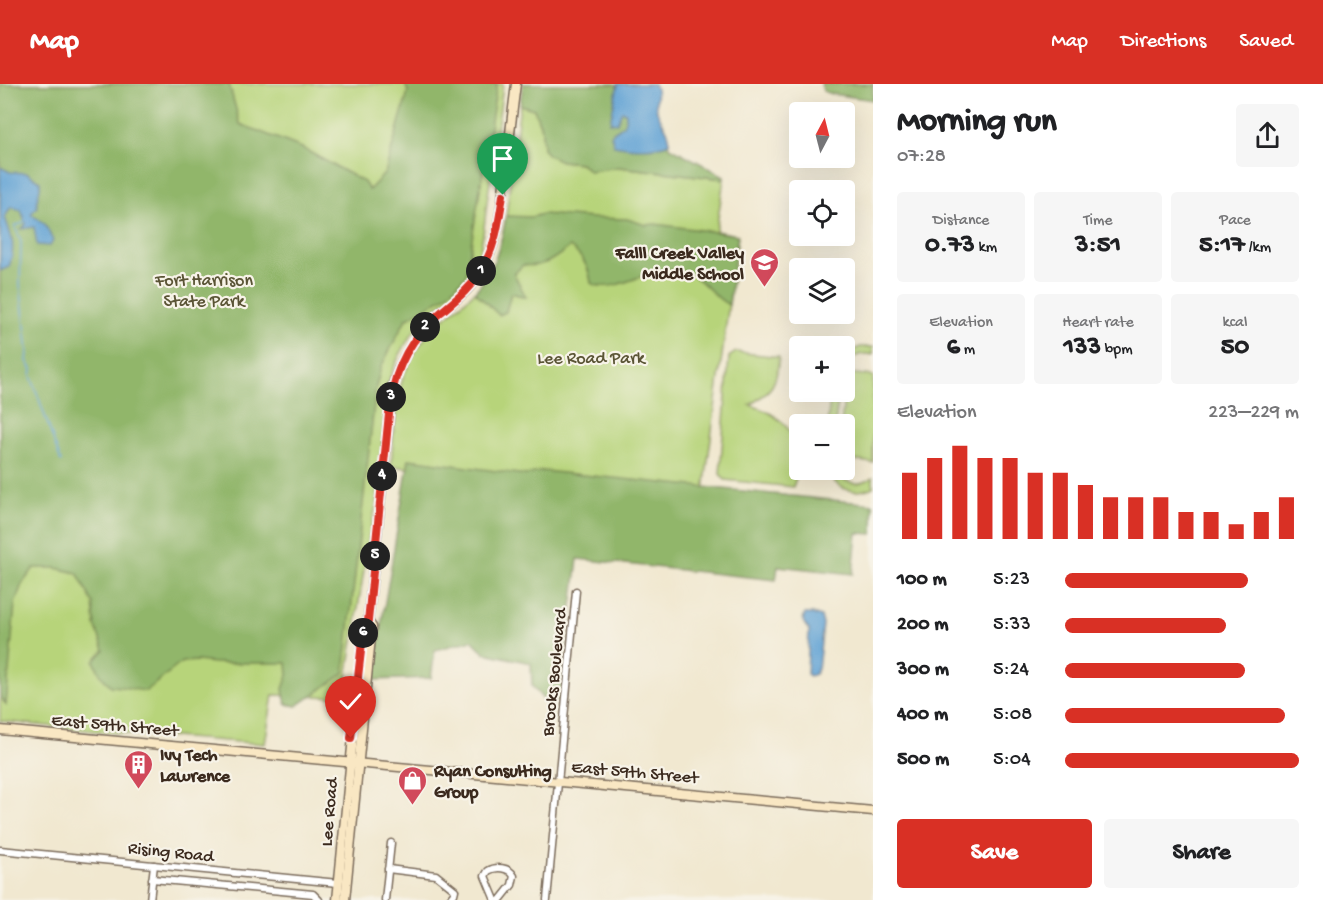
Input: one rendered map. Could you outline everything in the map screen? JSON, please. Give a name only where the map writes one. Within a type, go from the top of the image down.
[{"type":"street","name":"Lee Road","points":[[345,900],[364,625],[368,621],[388,415],[394,384],[402,361],[414,340],[434,318],[473,283],[491,252],[499,223],[516,84]]},
{"type":"street","name":"Brooks Boulevard","points":[[547,900],[576,591]]},
{"type":"street","name":"East 59th Street","points":[[0,730],[873,811]]},
{"type":"street","name":"Lee Road","points":[[337,900],[354,762]]},
{"type":"street","points":[[385,900],[391,843]]},
{"type":"street","name":"Rising Road","points":[[0,850],[338,883]]},
{"type":"street","points":[[150,900],[154,865]]},
{"type":"street","points":[[495,900],[485,876],[494,868],[508,870],[514,876],[513,884],[500,900]]},
{"type":"street","points":[[388,869],[438,876],[455,890],[449,900]]},
{"type":"street","points":[[152,879],[313,894],[319,900]]},
{"type":"green space","name":"Fort Harrison State Park","points":[[0,84],[503,84],[483,232],[473,272],[465,286],[425,317],[411,335],[387,387],[377,501],[344,697],[273,695],[265,744],[94,731],[0,721]]},
{"type":"green space","name":"Fort Harrison State Park","points":[[0,84],[229,84],[240,124],[302,148],[364,182],[369,190],[385,173],[408,92],[405,84],[497,84],[466,276],[447,295],[406,319],[381,367],[376,387],[344,673],[297,706],[286,704],[283,689],[288,675],[287,663],[182,662],[146,691],[111,686],[101,676],[94,661],[104,650],[95,625],[93,603],[77,573],[56,568],[34,568],[22,584],[15,603],[6,705],[0,696]]},
{"type":"green space","points":[[523,84],[615,84],[670,147],[724,176],[724,179],[619,167],[589,171],[581,163],[561,161],[548,155],[543,148],[542,130],[534,109],[520,105]]},
{"type":"green space","points":[[821,84],[873,84],[873,100],[831,94],[823,91]]},
{"type":"green space","name":"Lee Road Park","points":[[520,105],[534,109],[542,130],[543,148],[561,161],[581,163],[589,171],[619,167],[724,179],[716,231],[738,235],[703,498],[391,466],[400,388],[413,355],[439,323],[482,283],[497,258],[506,220]]},
{"type":"green space","points":[[543,214],[627,219],[646,225],[655,224],[738,235],[729,305],[692,275],[673,270],[648,274],[612,286],[591,283],[585,263],[570,247],[543,264],[523,265],[514,274],[526,297],[511,293],[506,312],[499,315],[475,292],[488,274],[496,256],[506,216],[531,217]]},
{"type":"green space","points":[[873,347],[873,355],[855,356],[855,349]]},
{"type":"green space","points":[[736,352],[779,357],[777,374],[772,386],[750,405],[775,417],[789,431],[789,480],[795,480],[793,487],[725,480],[720,474],[729,357]]},
{"type":"green space","points":[[855,374],[873,376],[873,463],[855,460],[855,414],[842,414],[844,402],[855,402]]},
{"type":"green space","points":[[830,402],[838,402],[836,414],[828,414]]},
{"type":"green space","points":[[409,459],[526,475],[543,471],[873,504],[873,534],[857,533],[853,574],[778,566],[776,580],[578,559],[560,701],[543,699],[532,686],[531,663],[485,653],[472,640],[435,650],[431,678],[372,680]]},
{"type":"green space","points":[[873,477],[873,487],[852,491],[832,480],[857,483]]},
{"type":"water","points":[[618,84],[654,84],[657,93],[656,107],[669,134],[669,143],[649,148],[614,145],[611,135],[622,126],[626,113],[622,111],[617,123],[610,122]]},
{"type":"water","points":[[0,167],[10,172],[27,173],[40,181],[37,207],[31,214],[45,224],[53,241],[50,246],[37,245],[34,227],[22,229],[26,224],[21,210],[11,207],[5,217],[11,236],[12,253],[9,267],[0,271]]},
{"type":"water","points":[[805,614],[821,617],[823,624],[818,669],[810,676],[807,674],[809,630],[803,619]]},
{"type":"waterway","points":[[25,220],[15,226],[21,242],[20,284],[28,352],[27,361],[32,369],[31,376],[61,462]]},
{"type":"place","name":"Falll Creek Valley Middle School","points":[[765,288]]},
{"type":"place","name":"Ivy Tech Lawrence","points":[[139,790]]},
{"type":"place","name":"Ryan Consulting Group","points":[[413,806]]},
{"type":"route","points":[[351,738],[364,625],[368,621],[390,404],[396,375],[417,336],[434,318],[463,294],[480,273],[495,240],[503,195]]}]
